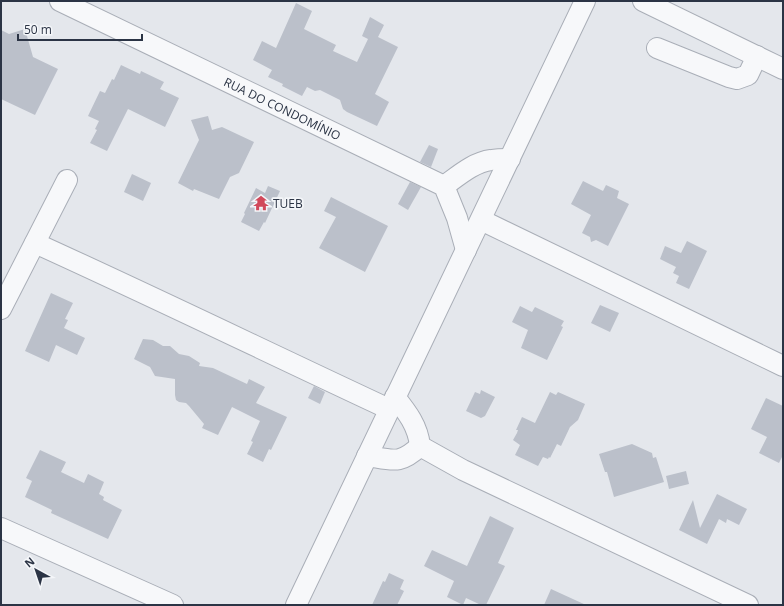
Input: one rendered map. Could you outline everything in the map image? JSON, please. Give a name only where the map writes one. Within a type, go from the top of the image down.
[{"type":"street","name":"RUA DO CONDOMÍNIO","points":[[60,1],[444,186]]},
{"type":"street","points":[[296,605],[585,1]]},
{"type":"street","points":[[643,1],[783,69]]},
{"type":"street","points":[[657,48],[737,79],[748,75],[757,56]]},
{"type":"street","points":[[466,250],[457,218],[444,186],[465,171],[481,163],[490,160],[510,159]]},
{"type":"street","points":[[1,310],[66,180]]},
{"type":"street","points":[[481,220],[783,366]]},
{"type":"street","points":[[35,243],[327,381],[392,403],[416,427],[420,437],[420,446],[413,454],[403,459],[395,460],[367,456]]},
{"type":"street","points":[[420,446],[463,470],[748,605]]},
{"type":"street","points":[[1,528],[173,605]]},
{"type":"building","points":[[296,3],[312,11],[304,29],[336,45],[333,51],[357,62],[368,39],[362,36],[370,17],[384,25],[378,37],[398,47],[375,94],[389,102],[377,126],[347,112],[343,109],[340,100],[320,90],[315,91],[307,87],[302,96],[282,86],[283,84],[268,77],[272,70],[253,60],[262,41],[276,48]]},
{"type":"building","points":[[25,29],[33,57],[58,69],[35,115],[1,99],[1,30],[9,34]]},
{"type":"building","points":[[121,65],[140,74],[141,71],[164,82],[160,89],[179,98],[165,127],[128,109],[107,151],[90,143],[97,130],[95,129],[99,121],[88,116],[100,91],[105,93],[112,79],[114,80]]},
{"type":"building","points":[[208,116],[212,130],[222,127],[254,142],[239,173],[230,177],[219,199],[194,189],[193,191],[178,183],[199,140],[191,120]]},
{"type":"building","points":[[429,145],[438,149],[431,167],[420,162]]},
{"type":"building","points":[[132,174],[151,183],[143,201],[124,192]]},
{"type":"building","points":[[583,181],[603,191],[606,185],[619,191],[617,198],[629,204],[608,246],[596,240],[591,242],[590,237],[582,233],[591,215],[571,204]]},
{"type":"building","points":[[410,182],[421,187],[408,210],[398,204]]},
{"type":"building","name":"TUEB","points":[[268,186],[280,191],[265,223],[264,222],[259,231],[241,222],[256,188],[265,193]]},
{"type":"building","points":[[331,197],[388,226],[365,272],[319,248],[336,217],[324,211]]},
{"type":"building","points":[[687,241],[707,251],[689,289],[676,283],[679,276],[673,273],[676,267],[660,259],[665,246],[681,253]]},
{"type":"building","points":[[51,293],[73,303],[65,319],[68,320],[64,328],[85,338],[77,355],[56,345],[49,362],[25,351]]},
{"type":"building","points":[[600,305],[619,313],[610,332],[591,323]]},
{"type":"building","points":[[520,306],[532,312],[535,307],[564,321],[561,326],[563,327],[547,360],[521,348],[528,330],[512,322]]},
{"type":"building","points":[[143,339],[153,340],[163,346],[170,346],[179,354],[189,356],[200,363],[199,366],[213,368],[247,384],[249,379],[265,387],[256,403],[287,417],[271,450],[269,449],[263,462],[247,454],[260,421],[232,407],[218,435],[202,428],[204,424],[189,406],[186,403],[176,400],[175,379],[155,376],[150,367],[134,359]]},
{"type":"building","points":[[314,386],[325,392],[320,404],[308,398]]},
{"type":"building","points":[[481,390],[495,397],[485,416],[481,418],[466,411],[475,392],[480,394]]},
{"type":"building","points":[[550,392],[556,395],[558,392],[585,404],[578,420],[570,427],[561,446],[557,444],[550,458],[549,457],[548,459],[543,457],[538,466],[515,455],[520,445],[513,440],[522,417],[535,423]]},
{"type":"building","points":[[766,398],[783,406],[783,455],[779,463],[759,453],[767,437],[751,429]]},
{"type":"building","points":[[632,444],[652,453],[653,458],[656,457],[664,482],[614,497],[607,472],[605,472],[599,454]]},
{"type":"building","points":[[40,450],[66,462],[61,472],[84,483],[88,474],[104,482],[99,494],[104,497],[103,500],[122,510],[108,539],[51,513],[52,510],[25,497],[32,481],[26,478]]},
{"type":"building","points":[[686,471],[689,484],[669,489],[666,476]]},
{"type":"building","points":[[717,494],[747,509],[739,525],[727,519],[726,523],[719,519],[707,544],[679,530],[693,500],[700,528]]},
{"type":"building","points":[[490,516],[514,528],[498,563],[505,566],[486,605],[481,605],[466,598],[463,605],[447,597],[454,581],[424,566],[432,550],[467,566]]},
{"type":"building","points":[[389,573],[404,580],[400,589],[404,591],[397,605],[372,605],[383,581],[385,582]]},
{"type":"building","points":[[551,589],[586,605],[544,605]]},
{"type":"place","name":"TUEB","points":[[261,203]]}]
